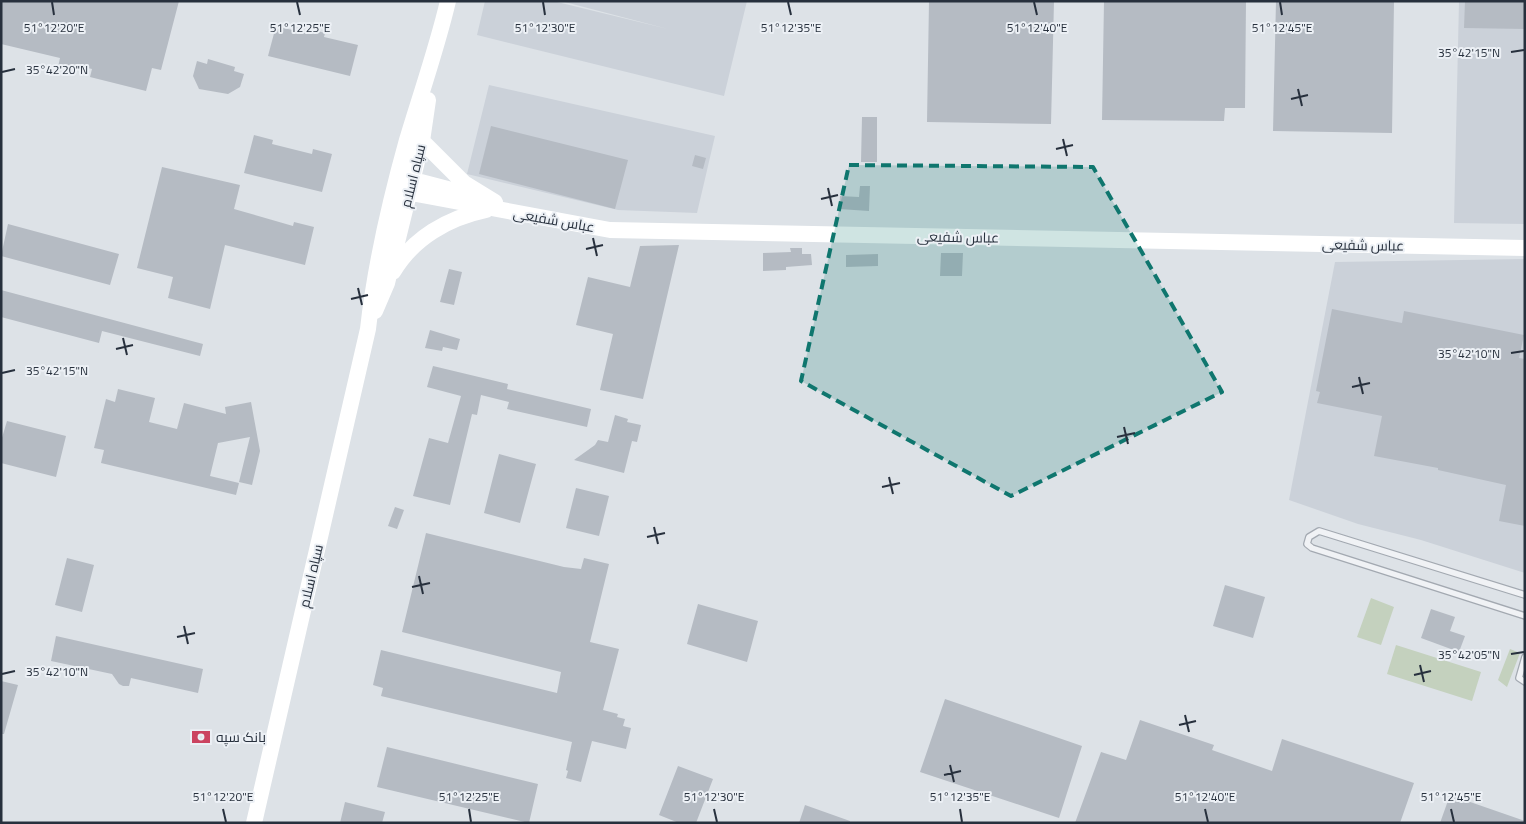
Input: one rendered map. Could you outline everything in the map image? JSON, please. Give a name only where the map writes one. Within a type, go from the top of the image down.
[{"type":"main road","name":"سپاه اسلام","points":[[368,329],[387,283],[404,185],[448,1]]},
{"type":"main road","name":"سپاه اسلام","points":[[254,823],[368,329],[373,280],[404,185],[422,141],[437,47]]},
{"type":"main road","points":[[422,141],[464,183],[494,205]]},
{"type":"main road","name":"عباس شفیعی","points":[[404,185],[610,230],[1525,248]]},
{"type":"main road","points":[[387,283],[399,262],[428,233],[444,223],[494,205]]},
{"type":"main road","name":"عباس شفیعی","points":[[494,205],[611,224],[1525,237]]},
{"type":"lane","points":[[1525,595],[1319,531],[1309,537],[1307,544],[1312,548],[1525,616]]},
{"type":"lane","points":[[1525,657],[1520,678],[1525,682]]},
{"type":"highlighted area","points":[[849,165],[1093,167],[1222,392],[1011,496],[801,381]]},
{"type":"shaded area","points":[[485,1],[553,1],[668,29],[561,1],[747,1],[724,96],[477,35]]},
{"type":"shaded area","points":[[1459,1],[1525,1],[1525,224],[1454,223]]},
{"type":"shaded area","points":[[489,85],[715,136],[697,213],[618,210],[467,174]]},
{"type":"shaded area","points":[[1525,259],[1525,573],[1421,540],[1358,524],[1289,500],[1335,262]]},
{"type":"green space","points":[[1371,598],[1394,607],[1381,645],[1357,637]]},
{"type":"green space","points":[[1396,645],[1481,672],[1472,701],[1387,674]]},
{"type":"green space","points":[[1510,649],[1520,653],[1507,687],[1498,680]]},
{"type":"building","points":[[1,1],[179,1],[161,70],[152,68],[146,91],[90,77],[92,69],[71,64],[69,70],[58,67],[60,58],[1,44]]},
{"type":"building","points":[[929,1],[1054,1],[1051,124],[927,122]]},
{"type":"building","points":[[1104,1],[1246,1],[1245,108],[1225,108],[1224,121],[1102,120]]},
{"type":"building","points":[[1276,1],[1394,1],[1392,133],[1273,131]]},
{"type":"building","points":[[1465,1],[1525,1],[1525,29],[1464,28]]},
{"type":"building","points":[[276,26],[308,34],[310,29],[325,33],[324,37],[358,45],[350,76],[268,56]]},
{"type":"building","points":[[208,59],[235,67],[234,71],[244,74],[240,87],[228,94],[199,89],[193,76],[197,61],[207,64]]},
{"type":"building","points":[[862,117],[877,117],[877,162],[861,162]]},
{"type":"building","points":[[491,126],[628,160],[615,209],[479,174]]},
{"type":"building","points":[[254,135],[273,140],[272,144],[312,154],[313,149],[332,154],[322,192],[244,173]]},
{"type":"building","points":[[695,155],[706,158],[703,169],[692,166]]},
{"type":"building","points":[[162,167],[240,185],[234,209],[293,226],[294,222],[314,227],[305,265],[225,245],[210,309],[168,298],[173,277],[137,268]]},
{"type":"building","points":[[860,186],[870,186],[869,211],[839,209],[840,196],[859,197]]},
{"type":"building","points":[[8,224],[119,254],[110,285],[1,256]]},
{"type":"building","points":[[679,245],[643,399],[600,390],[613,334],[576,325],[588,277],[630,287],[640,246]]},
{"type":"building","points":[[790,248],[802,248],[802,254],[811,254],[812,265],[786,267],[786,270],[763,271],[763,253],[791,252]]},
{"type":"building","points":[[941,253],[963,253],[962,276],[940,276]]},
{"type":"building","points":[[878,254],[878,266],[846,267],[846,255]]},
{"type":"building","points":[[449,269],[462,272],[454,305],[440,302]]},
{"type":"building","points":[[1,290],[203,344],[200,356],[102,331],[99,343],[1,317]]},
{"type":"building","points":[[1332,309],[1402,323],[1404,311],[1524,335],[1519,358],[1525,359],[1525,526],[1499,521],[1506,485],[1438,470],[1438,468],[1374,456],[1382,416],[1317,403],[1320,392],[1316,391]]},
{"type":"building","points":[[430,330],[460,339],[457,350],[443,347],[442,351],[425,348]]},
{"type":"building","points":[[433,366],[508,384],[507,389],[591,409],[587,427],[507,409],[509,402],[481,395],[477,415],[472,414],[450,505],[413,496],[429,438],[448,443],[461,396],[427,387]]},
{"type":"building","points":[[118,389],[155,398],[149,422],[177,429],[184,403],[226,414],[225,407],[251,402],[260,451],[252,485],[239,482],[250,437],[218,443],[210,476],[239,483],[236,495],[101,463],[104,450],[94,448],[106,399],[115,402]]},
{"type":"building","points":[[615,415],[628,419],[627,422],[641,425],[637,442],[632,441],[624,473],[574,460],[595,445],[598,440],[608,442]]},
{"type":"building","points":[[7,421],[66,436],[56,477],[1,463],[1,441]]},
{"type":"building","points":[[499,454],[536,464],[520,523],[484,513]]},
{"type":"building","points":[[576,488],[609,496],[599,536],[566,528]]},
{"type":"building","points":[[395,507],[404,510],[397,529],[388,526]]},
{"type":"building","points":[[426,533],[564,567],[581,569],[584,558],[609,564],[590,642],[619,649],[603,710],[618,714],[617,717],[625,719],[623,726],[631,728],[626,749],[592,741],[581,782],[566,778],[572,742],[381,696],[383,688],[373,685],[381,650],[557,693],[561,672],[402,632]]},
{"type":"building","points":[[67,558],[94,565],[82,612],[55,605]]},
{"type":"building","points":[[1225,585],[1265,597],[1253,638],[1213,626]]},
{"type":"building","points":[[698,604],[758,621],[747,662],[687,644]]},
{"type":"building","points":[[1431,609],[1455,617],[1450,631],[1465,636],[1459,652],[1421,638]]},
{"type":"building","points":[[56,636],[203,669],[198,693],[131,678],[129,686],[123,686],[119,684],[112,674],[51,661]]},
{"type":"building","points":[[1,681],[18,685],[4,734],[1,734]]},
{"type":"building","points":[[945,699],[1082,746],[1059,818],[920,772]]},
{"type":"building","points":[[1140,720],[1214,745],[1212,750],[1272,771],[1282,739],[1414,783],[1400,823],[1075,823],[1101,752],[1126,760]]},
{"type":"building","points":[[387,747],[538,784],[529,823],[377,787]]},
{"type":"building","points":[[678,766],[713,779],[696,823],[679,823],[659,815]]},
{"type":"building","points":[[1450,795],[1525,821],[1525,823],[1440,823]]},
{"type":"building","points":[[345,802],[385,812],[382,823],[340,823]]},
{"type":"building","points":[[805,805],[850,821],[850,823],[799,823]]},
{"type":"place","name":"بانک سپه","points":[[201,737]]}]
